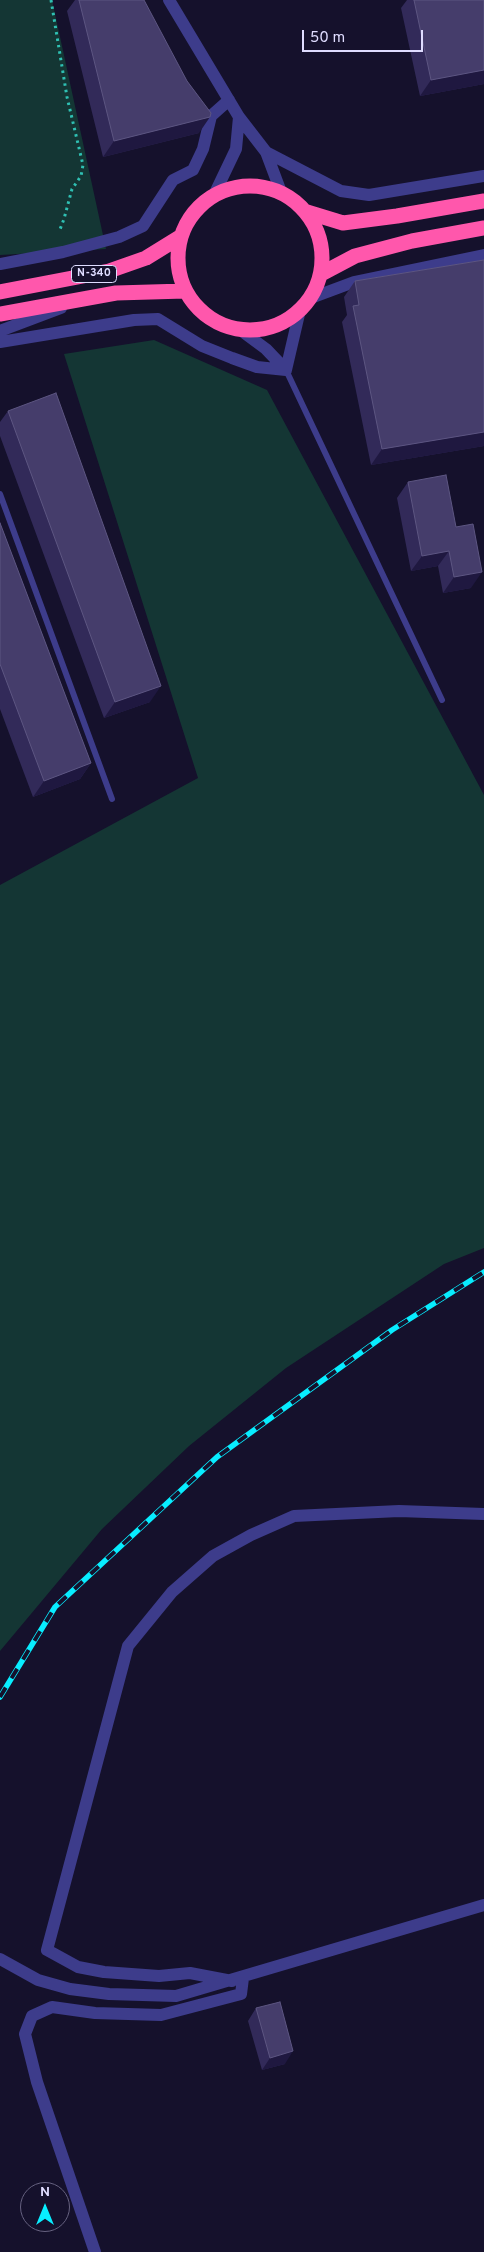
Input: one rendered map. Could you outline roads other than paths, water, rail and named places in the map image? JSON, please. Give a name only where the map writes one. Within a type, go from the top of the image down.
[{"type":"highway","points":[[241,186],[261,186],[280,192],[297,202],[307,212],[320,237],[322,250],[321,274],[310,298],[288,320],[272,327],[255,330],[238,329],[212,319],[194,304],[180,277],[178,253],[180,237],[190,217],[200,205],[214,195],[241,186]]},
{"type":"highway","points":[[307,212],[343,223],[484,201]]},
{"type":"highway","points":[[321,274],[355,256],[412,241],[484,228]]},
{"type":"highway","name":"N-340","points":[[0,292],[109,271],[146,258],[180,237]]},
{"type":"highway","name":"N-340","points":[[0,314],[116,293],[186,291]]},
{"type":"street","points":[[169,0],[238,117],[266,152],[280,192]]},
{"type":"street","points":[[0,264],[63,252],[119,237],[144,226],[173,180],[193,170],[204,149],[211,116],[229,100]]},
{"type":"street","points":[[214,195],[236,149],[238,117]]},
{"type":"street","points":[[266,152],[341,190],[369,195],[484,176]]},
{"type":"street","points":[[310,298],[354,282],[484,255]]},
{"type":"street","points":[[0,331],[82,299]]},
{"type":"street","points":[[286,370],[300,310]]},
{"type":"street","points":[[0,342],[134,320],[158,319],[202,346],[232,358],[257,367],[286,370]]},
{"type":"street","points":[[238,329],[266,349],[286,370]]},
{"type":"street","points":[[237,1979],[190,1973],[159,1976],[104,1972],[78,1967],[47,1950],[128,1646],[172,1592],[213,1556],[251,1535],[294,1516],[399,1511],[484,1514]]},
{"type":"street","points":[[0,1959],[38,1980],[70,1989],[109,1994],[176,1996],[484,1905]]},
{"type":"street","points":[[95,2252],[37,2082],[25,2034],[32,2016],[52,2006],[95,2013],[161,2015],[241,1994],[237,1979]]},
{"type":"lane","points":[[286,370],[442,700]]},
{"type":"lane","points":[[0,494],[112,799]]},
{"type":"railway","points":[[0,1697],[55,1607],[217,1457],[392,1330],[484,1272]]}]
